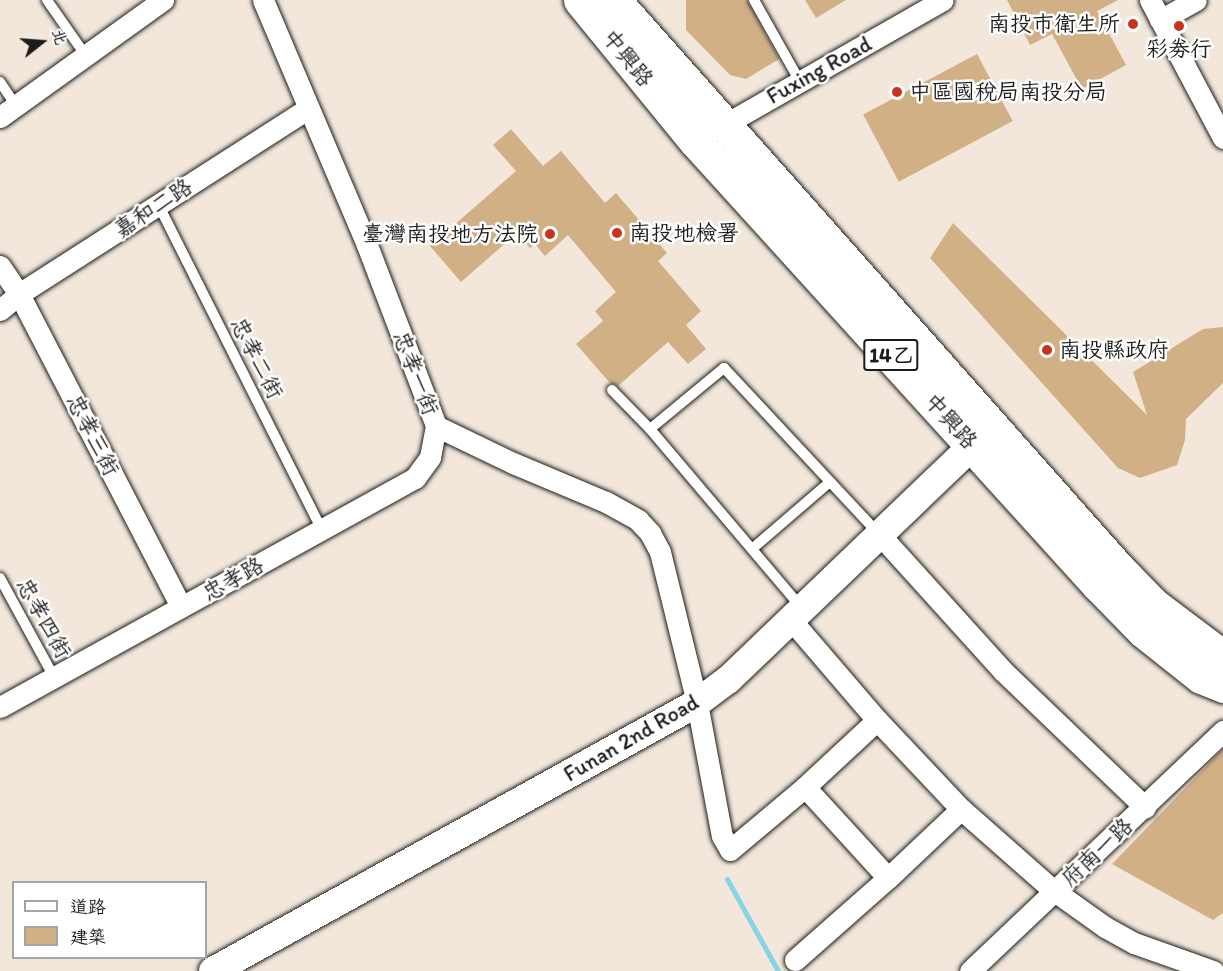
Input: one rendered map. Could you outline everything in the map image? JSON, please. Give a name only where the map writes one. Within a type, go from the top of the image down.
[{"type":"main road","name":"中興路","points":[[580,0],[696,142],[984,438],[1108,576],[1143,631],[1201,676],[1223,686]]},
{"type":"main road","name":"中興路","points":[[614,0],[724,124],[984,438]]},
{"type":"main road","name":"中興路","points":[[1108,576],[1154,605],[1223,657]]},
{"type":"street","points":[[8,111],[163,0]]},
{"type":"street","name":"忠孝一街","points":[[263,0],[307,109],[371,254],[436,426],[513,463],[606,502],[638,520],[651,533],[660,552],[697,703],[722,836],[730,850],[805,787]]},
{"type":"street","name":"Fuxing Road","points":[[696,142],[800,80],[943,0]]},
{"type":"street","points":[[1150,0],[1223,138]]},
{"type":"street","points":[[1160,20],[1196,0]]},
{"type":"street","name":"嘉和二路","points":[[0,310],[19,294],[307,109]]},
{"type":"street","name":"忠孝三街","points":[[0,266],[19,294],[181,607]]},
{"type":"street","name":"忠孝路","points":[[0,707],[415,478],[430,457],[436,426]]},
{"type":"street","name":"Funan 2nd Road","points":[[213,971],[697,703],[728,680],[984,438]]},
{"type":"street","points":[[881,536],[1003,671],[1145,807]]},
{"type":"street","points":[[798,615],[877,720],[961,809],[1056,890],[1105,927],[1134,943],[1213,971]]},
{"type":"street","points":[[877,720],[805,787],[888,878]]},
{"type":"street","name":"府南一路","points":[[970,971],[1145,807],[1223,730]]},
{"type":"street","points":[[795,960],[888,878],[961,809]]},
{"type":"lane","points":[[47,0],[86,56]]},
{"type":"lane","points":[[754,0],[800,80]]},
{"type":"lane","points":[[0,82],[8,111]]},
{"type":"lane","name":"忠孝二街","points":[[158,204],[322,530]]},
{"type":"lane","points":[[650,429],[724,368],[881,536]]},
{"type":"lane","points":[[612,390],[650,429],[752,549],[798,615]]},
{"type":"lane","points":[[752,549],[830,482]]},
{"type":"lane","name":"忠孝四街","points":[[0,578],[54,677]]},
{"type":"building","points":[[686,0],[747,0],[779,59],[746,79],[730,75],[686,30]]},
{"type":"building","points":[[805,0],[846,0],[816,18]]},
{"type":"building","points":[[1007,0],[1118,0],[1097,11],[1126,65],[1082,89],[1052,34],[1030,45]]},
{"type":"building","points":[[977,54],[1013,121],[899,182],[863,115]]},
{"type":"building","points":[[511,129],[543,166],[561,151],[605,203],[616,193],[667,253],[658,261],[701,311],[686,325],[706,349],[688,364],[668,342],[618,386],[610,383],[576,344],[603,321],[595,311],[616,292],[568,235],[545,256],[535,244],[530,248],[517,233],[461,282],[430,246],[516,171],[493,145]]},
{"type":"building","name":"南投縣政府","points":[[953,223],[1147,415],[1133,372],[1203,329],[1223,327],[1223,383],[1186,419],[1185,440],[1177,465],[1140,478],[1118,468],[930,258]]},
{"type":"building","points":[[1223,749],[1223,913],[1213,920],[1112,864]]},
{"type":"waterway","points":[[727,879],[778,971]]},
{"type":"place","name":"南投市衛生所","points":[[1133,24]]},
{"type":"place","name":"彩劵行","points":[[1179,26]]},
{"type":"place","name":"中區國稅局南投分局","points":[[897,92]]},
{"type":"place","name":"南投地檢署","points":[[617,233]]},
{"type":"place","name":"臺灣南投地方法院","points":[[550,234]]},
{"type":"place","name":"南投縣政府","points":[[1047,350]]}]
